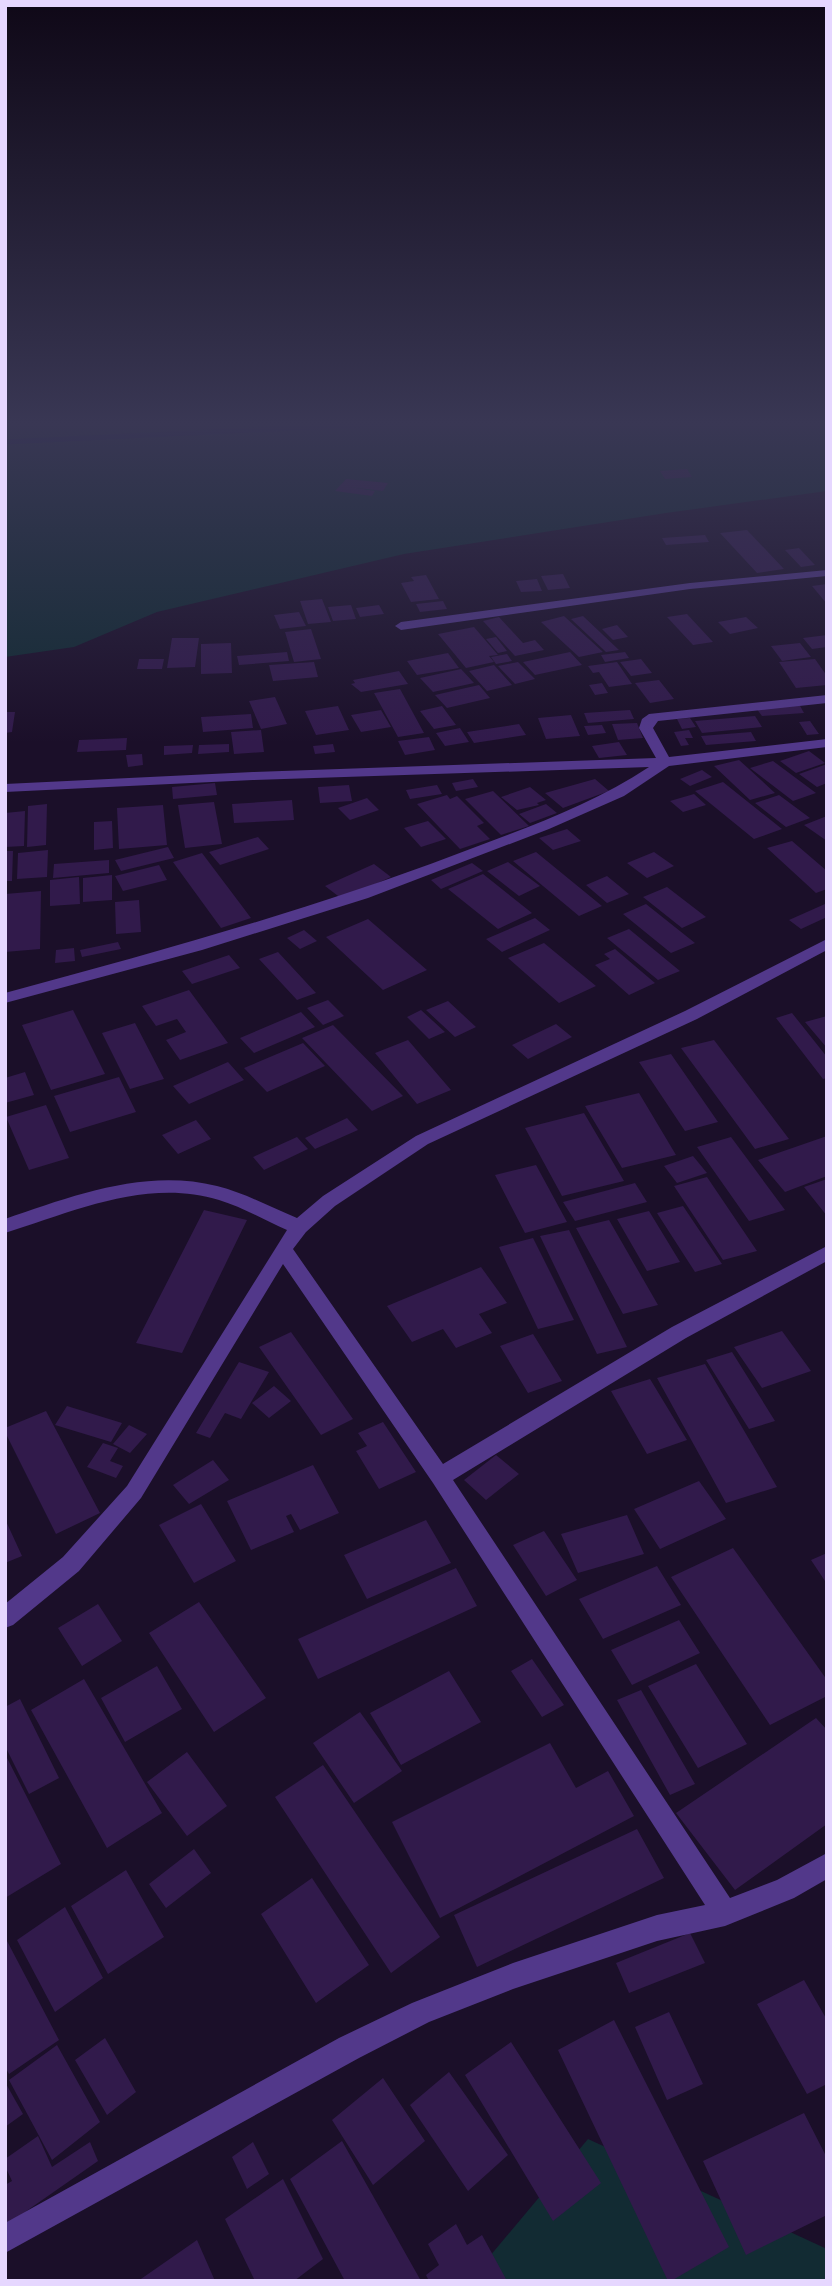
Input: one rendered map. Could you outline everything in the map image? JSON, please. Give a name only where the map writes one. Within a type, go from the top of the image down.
[{"type":"street","points":[[401,626],[690,586],[827,573]]},
{"type":"street","points":[[665,762],[646,728],[647,722],[654,717],[827,699]]},
{"type":"street","points":[[5,788],[213,777],[665,762],[827,743]]},
{"type":"street","points":[[5,998],[197,947],[363,895],[581,810],[619,793],[665,762]]},
{"type":"street","points":[[5,1618],[71,1564],[134,1492],[282,1249],[299,1227],[329,1201],[422,1140],[691,1015],[827,944]]},
{"type":"street","points":[[5,1226],[113,1194],[160,1185],[215,1192],[299,1227]]},
{"type":"street","points":[[282,1249],[440,1477],[725,1913]]},
{"type":"street","points":[[440,1477],[681,1331],[759,1286],[827,1253]]},
{"type":"street","points":[[5,2239],[349,2048],[421,2012],[513,1976],[657,1928],[725,1913],[785,1889],[827,1865]]},
{"type":"shaded area","points":[[5,530],[559,530],[404,554],[157,612],[74,647],[5,657]]},
{"type":"shaded area","points":[[588,2139],[827,2249],[827,2281],[469,2281]]},
{"type":"building","points":[[747,530],[784,569],[757,573],[720,533]]},
{"type":"building","points":[[705,535],[709,542],[666,545],[662,538]]},
{"type":"building","points":[[799,548],[815,565],[801,567],[785,550]]},
{"type":"building","points":[[563,574],[570,588],[548,590],[541,576]]},
{"type":"building","points":[[426,575],[439,599],[411,602],[401,583],[414,581],[411,577]]},
{"type":"building","points":[[537,579],[542,591],[521,592],[516,581]]},
{"type":"building","points":[[827,584],[827,604],[812,586]]},
{"type":"building","points":[[322,599],[331,622],[308,624],[300,601]]},
{"type":"building","points":[[443,601],[447,609],[420,612],[416,604]]},
{"type":"building","points":[[351,605],[356,619],[333,621],[328,607]]},
{"type":"building","points":[[379,605],[384,614],[360,617],[356,608]]},
{"type":"building","points":[[299,612],[306,626],[280,629],[274,615]]},
{"type":"building","points":[[687,614],[713,642],[693,645],[667,617]]},
{"type":"building","points":[[564,616],[603,652],[579,657],[541,622]]},
{"type":"building","points":[[583,616],[619,650],[606,652],[571,619]]},
{"type":"building","points":[[499,617],[523,643],[535,640],[544,650],[515,656],[483,621]]},
{"type":"building","points":[[746,617],[758,628],[730,634],[718,622]]},
{"type":"building","points":[[617,625],[628,637],[613,640],[602,629]]},
{"type":"building","points":[[474,627],[498,655],[489,656],[494,662],[466,668],[438,634]]},
{"type":"building","points":[[311,629],[321,659],[294,662],[285,632]]},
{"type":"building","points":[[827,635],[827,647],[812,649],[803,638]]},
{"type":"building","points":[[496,637],[507,651],[498,653],[486,639]]},
{"type":"building","points":[[172,638],[199,638],[195,667],[167,668]]},
{"type":"building","points":[[231,643],[232,673],[201,674],[201,644]]},
{"type":"building","points":[[800,643],[811,657],[782,661],[771,646]]},
{"type":"building","points":[[287,652],[289,661],[239,665],[237,656]]},
{"type":"building","points":[[570,652],[582,665],[535,675],[523,662]]},
{"type":"building","points":[[625,652],[629,658],[605,662],[601,655]]},
{"type":"building","points":[[448,653],[459,668],[417,675],[407,661]]},
{"type":"building","points":[[507,654],[512,661],[496,664],[491,657]]},
{"type":"building","points":[[139,659],[164,659],[162,669],[137,669]]},
{"type":"building","points":[[641,659],[652,673],[631,676],[620,662]]},
{"type":"building","points":[[815,659],[827,676],[827,685],[796,688],[779,662]]},
{"type":"building","points":[[314,662],[318,677],[273,681],[269,665]]},
{"type":"building","points":[[518,662],[535,679],[515,684],[498,666]]},
{"type":"building","points":[[617,662],[632,684],[609,687],[599,672],[593,673],[588,666]]},
{"type":"building","points":[[494,665],[512,685],[487,691],[469,671]]},
{"type":"building","points":[[461,669],[474,683],[433,692],[420,678]]},
{"type":"building","points":[[399,671],[408,684],[361,692],[351,684],[355,683],[353,680]]},
{"type":"building","points":[[659,680],[674,699],[650,703],[635,683]]},
{"type":"building","points":[[602,683],[608,693],[595,695],[589,685]]},
{"type":"building","points":[[479,685],[490,698],[447,708],[435,695]]},
{"type":"building","points":[[400,689],[424,733],[398,737],[374,693]]},
{"type":"building","points":[[275,697],[287,724],[261,729],[249,701]]},
{"type":"building","points":[[799,704],[804,713],[762,716],[756,708]]},
{"type":"building","points":[[338,706],[349,730],[316,735],[305,711]]},
{"type":"building","points":[[442,706],[456,725],[434,729],[420,711]]},
{"type":"building","points":[[381,710],[391,727],[361,732],[351,715]]},
{"type":"building","points":[[630,710],[634,719],[588,723],[584,713]]},
{"type":"building","points":[[5,712],[15,712],[12,732],[5,733]]},
{"type":"building","points":[[251,714],[253,728],[203,732],[201,717]]},
{"type":"building","points":[[571,715],[580,736],[546,739],[538,718]]},
{"type":"building","points":[[755,716],[762,727],[702,733],[695,721]]},
{"type":"building","points":[[690,718],[696,727],[682,729],[677,719]]},
{"type":"building","points":[[810,721],[819,734],[807,735],[799,722]]},
{"type":"building","points":[[637,723],[643,738],[618,740],[612,724]]},
{"type":"building","points":[[519,724],[526,735],[474,743],[467,732]]},
{"type":"building","points":[[602,725],[606,733],[588,735],[584,726]]},
{"type":"building","points":[[460,728],[469,742],[445,746],[436,733]]},
{"type":"building","points":[[261,730],[264,752],[234,754],[231,732]]},
{"type":"building","points":[[689,730],[693,738],[685,738],[689,745],[681,746],[674,732]]},
{"type":"building","points":[[751,732],[756,741],[706,745],[701,736]]},
{"type":"building","points":[[429,737],[435,750],[405,755],[398,741]]},
{"type":"building","points":[[127,738],[126,750],[77,752],[79,740]]},
{"type":"building","points":[[619,742],[627,755],[599,758],[592,746]]},
{"type":"building","points":[[229,744],[229,752],[198,754],[199,745]]},
{"type":"building","points":[[333,744],[335,752],[315,754],[313,746]]},
{"type":"building","points":[[193,745],[192,753],[164,755],[164,746]]},
{"type":"building","points":[[809,751],[825,763],[796,773],[780,761]]},
{"type":"building","points":[[142,754],[143,765],[128,767],[126,755]]},
{"type":"building","points":[[739,760],[775,793],[750,800],[714,766]]},
{"type":"building","points":[[773,761],[816,793],[793,801],[750,768]]},
{"type":"building","points":[[827,764],[827,783],[817,787],[799,774]]},
{"type":"building","points":[[702,770],[712,777],[690,786],[680,779]]},
{"type":"building","points":[[473,779],[478,787],[456,791],[452,783]]},
{"type":"building","points":[[595,779],[609,791],[563,808],[545,793]]},
{"type":"building","points":[[723,782],[782,829],[754,839],[695,791]]},
{"type":"building","points":[[215,783],[217,795],[173,799],[172,787]]},
{"type":"building","points":[[349,785],[352,801],[320,803],[318,787]]},
{"type":"building","points":[[437,785],[442,794],[410,799],[406,790]]},
{"type":"building","points":[[530,787],[546,800],[537,803],[539,805],[517,810],[501,797]]},
{"type":"building","points":[[493,791],[529,826],[501,835],[465,799]]},
{"type":"building","points":[[694,794],[706,805],[683,812],[670,801]]},
{"type":"building","points":[[447,795],[450,799],[457,796],[484,823],[477,826],[490,839],[460,849],[417,804]]},
{"type":"building","points":[[779,795],[810,818],[786,827],[755,803]]},
{"type":"building","points":[[367,798],[379,810],[350,820],[338,808]]},
{"type":"building","points":[[292,800],[294,820],[234,823],[232,804]]},
{"type":"building","points":[[214,802],[222,844],[185,848],[178,805]]},
{"type":"building","points":[[47,804],[46,845],[27,847],[28,806]]},
{"type":"building","points":[[546,804],[557,813],[530,823],[519,814]]},
{"type":"building","points":[[163,805],[167,845],[119,849],[117,808]]},
{"type":"building","points":[[25,811],[24,846],[5,847],[5,813]]},
{"type":"building","points":[[827,816],[827,841],[804,825]]},
{"type":"building","points":[[112,821],[113,848],[94,850],[94,822]]},
{"type":"building","points":[[428,821],[446,839],[421,847],[404,828]]},
{"type":"building","points":[[567,829],[581,841],[553,850],[539,838]]},
{"type":"building","points":[[258,837],[269,849],[220,865],[209,852]]},
{"type":"building","points":[[792,841],[827,871],[827,889],[816,893],[767,848]]},
{"type":"building","points":[[168,847],[174,858],[121,871],[115,860]]},
{"type":"building","points":[[48,850],[47,877],[17,879],[18,853]]},
{"type":"building","points":[[5,851],[13,851],[12,881],[5,881]]},
{"type":"building","points":[[536,852],[602,906],[579,916],[513,861]]},
{"type":"building","points":[[654,852],[674,866],[647,878],[627,863]]},
{"type":"building","points":[[202,853],[251,918],[221,928],[173,862]]},
{"type":"building","points":[[109,860],[109,873],[53,878],[54,864]]},
{"type":"building","points":[[508,862],[540,886],[519,896],[487,871]]},
{"type":"building","points":[[472,863],[483,871],[441,889],[431,880]]},
{"type":"building","points":[[374,864],[391,877],[342,899],[325,886]]},
{"type":"building","points":[[159,865],[167,880],[123,891],[115,876]]},
{"type":"building","points":[[483,874],[532,913],[498,929],[448,889]]},
{"type":"building","points":[[112,875],[112,900],[83,902],[83,878]]},
{"type":"building","points":[[607,876],[629,894],[607,903],[586,885]]},
{"type":"building","points":[[79,877],[80,904],[50,906],[50,880]]},
{"type":"building","points":[[667,887],[706,917],[682,928],[643,897]]},
{"type":"building","points":[[41,891],[40,949],[5,952],[5,894]]},
{"type":"building","points":[[139,900],[141,932],[116,934],[115,902]]},
{"type":"building","points":[[646,904],[695,943],[671,953],[623,914]]},
{"type":"building","points":[[825,904],[827,917],[801,929],[789,920]]},
{"type":"building","points":[[535,918],[550,930],[502,952],[486,939]]},
{"type":"building","points":[[368,919],[427,970],[383,990],[326,937]]},
{"type":"building","points":[[629,929],[680,971],[658,980],[607,938]]},
{"type":"building","points":[[304,930],[317,941],[300,949],[287,938]]},
{"type":"building","points":[[118,942],[121,949],[82,957],[80,950]]},
{"type":"building","points":[[544,943],[596,986],[559,1003],[508,958]]},
{"type":"building","points":[[74,948],[75,961],[55,963],[56,950]]},
{"type":"building","points":[[615,949],[655,983],[629,995],[595,965],[610,959],[604,954]]},
{"type":"building","points":[[278,952],[316,993],[297,1000],[259,959]]},
{"type":"building","points":[[229,955],[240,968],[192,984],[182,971]]},
{"type":"building","points":[[189,990],[228,1043],[180,1060],[166,1040],[186,1032],[177,1019],[156,1026],[142,1006]]},
{"type":"building","points":[[328,1000],[344,1016],[323,1025],[307,1008]]},
{"type":"building","points":[[448,1001],[476,1027],[455,1037],[426,1010]]},
{"type":"building","points":[[73,1010],[105,1074],[51,1090],[22,1025]]},
{"type":"building","points":[[421,1010],[445,1032],[429,1039],[407,1017]]},
{"type":"building","points":[[301,1012],[315,1027],[254,1053],[240,1038]]},
{"type":"building","points":[[792,1013],[827,1057],[827,1078],[823,1079],[776,1018]]},
{"type":"building","points":[[827,1016],[827,1048],[805,1022]]},
{"type":"building","points":[[135,1023],[164,1079],[130,1089],[102,1033]]},
{"type":"building","points":[[556,1024],[572,1037],[528,1059],[512,1045]]},
{"type":"building","points":[[333,1025],[403,1096],[372,1111],[302,1038]]},
{"type":"building","points":[[408,1040],[451,1090],[417,1104],[375,1053]]},
{"type":"building","points":[[714,1040],[789,1139],[755,1149],[681,1048]]},
{"type":"building","points":[[303,1043],[325,1066],[267,1092],[244,1068]]},
{"type":"building","points":[[671,1054],[718,1122],[685,1131],[639,1062]]},
{"type":"building","points":[[228,1062],[244,1080],[189,1104],[173,1086]]},
{"type":"building","points":[[25,1072],[34,1095],[5,1103],[5,1078]]},
{"type":"building","points":[[119,1077],[136,1112],[70,1132],[54,1096]]},
{"type":"building","points":[[639,1093],[676,1155],[622,1168],[585,1106]]},
{"type":"building","points":[[46,1105],[69,1158],[29,1170],[6,1117]]},
{"type":"building","points":[[584,1113],[624,1181],[562,1196],[525,1128]]},
{"type":"building","points":[[347,1118],[358,1130],[315,1149],[305,1138]]},
{"type":"building","points":[[196,1120],[211,1139],[178,1154],[162,1135]]},
{"type":"building","points":[[827,1136],[827,1176],[785,1192],[758,1160]]},
{"type":"building","points":[[297,1137],[308,1149],[264,1170],[253,1157]]},
{"type":"building","points":[[731,1137],[785,1210],[749,1221],[697,1147]]},
{"type":"building","points":[[693,1156],[707,1173],[677,1183],[664,1166]]},
{"type":"building","points":[[536,1165],[567,1222],[525,1233],[495,1175]]},
{"type":"building","points":[[707,1177],[757,1251],[723,1260],[674,1186]]},
{"type":"building","points":[[827,1179],[827,1216],[804,1187]]},
{"type":"building","points":[[635,1183],[647,1202],[575,1221],[563,1202]]},
{"type":"building","points":[[683,1206],[722,1264],[695,1272],[657,1213]]},
{"type":"building","points":[[204,1210],[247,1220],[182,1353],[136,1343]]},
{"type":"building","points":[[649,1211],[680,1262],[647,1271],[617,1219]]},
{"type":"building","points":[[609,1220],[658,1305],[623,1314],[576,1228]]},
{"type":"building","points":[[569,1230],[627,1347],[597,1354],[540,1236]]},
{"type":"building","points":[[533,1238],[574,1320],[538,1329],[499,1247]]},
{"type":"building","points":[[481,1267],[507,1303],[479,1314],[492,1333],[456,1348],[443,1329],[412,1342],[387,1306]]},
{"type":"building","points":[[782,1331],[811,1371],[762,1388],[734,1347]]},
{"type":"building","points":[[291,1332],[353,1419],[321,1435],[259,1347]]},
{"type":"building","points":[[533,1334],[562,1381],[528,1393],[500,1346]]},
{"type":"building","points":[[732,1352],[775,1421],[749,1429],[706,1360]]},
{"type":"building","points":[[239,1362],[269,1372],[241,1419],[225,1413],[210,1438],[196,1433]]},
{"type":"building","points":[[705,1364],[777,1487],[726,1503],[657,1378]]},
{"type":"building","points":[[650,1379],[687,1440],[647,1454],[611,1391]]},
{"type":"building","points":[[274,1386],[291,1401],[269,1418],[252,1403]]},
{"type":"building","points":[[67,1406],[122,1423],[111,1442],[55,1425]]},
{"type":"building","points":[[46,1411],[100,1513],[56,1534],[5,1432],[5,1428]]},
{"type":"building","points":[[383,1422],[416,1472],[379,1489],[356,1451],[367,1446],[358,1433]]},
{"type":"building","points":[[129,1425],[147,1434],[130,1453],[113,1444]]},
{"type":"building","points":[[103,1443],[118,1448],[110,1461],[123,1466],[116,1478],[87,1467]]},
{"type":"building","points":[[496,1455],[519,1474],[486,1500],[464,1480]]},
{"type":"building","points":[[213,1460],[229,1480],[189,1504],[173,1485]]},
{"type":"building","points":[[313,1465],[339,1513],[300,1530],[291,1514],[286,1516],[294,1532],[251,1550],[227,1501]]},
{"type":"building","points":[[699,1481],[726,1519],[660,1549],[634,1509]]},
{"type":"building","points":[[201,1504],[236,1561],[194,1583],[159,1525]]},
{"type":"building","points":[[627,1515],[644,1554],[578,1573],[561,1534]]},
{"type":"building","points":[[5,1519],[22,1556],[5,1563]]},
{"type":"building","points":[[426,1520],[451,1563],[367,1599],[344,1555]]},
{"type":"building","points":[[544,1531],[577,1580],[546,1596],[513,1545]]},
{"type":"building","points":[[733,1548],[827,1680],[827,1696],[770,1725],[671,1577]]},
{"type":"building","points":[[827,1553],[827,1584],[811,1560]]},
{"type":"building","points":[[657,1566],[681,1605],[603,1639],[579,1599]]},
{"type":"building","points":[[456,1568],[477,1606],[318,1679],[298,1639]]},
{"type":"building","points":[[199,1602],[266,1698],[214,1732],[149,1633]]},
{"type":"building","points":[[98,1604],[122,1641],[82,1666],[58,1628]]},
{"type":"building","points":[[679,1620],[700,1653],[632,1685],[611,1650]]},
{"type":"building","points":[[532,1659],[564,1705],[542,1717],[511,1671]]},
{"type":"building","points":[[696,1664],[747,1744],[698,1768],[648,1686]]},
{"type":"building","points":[[157,1666],[182,1709],[125,1742],[101,1698]]},
{"type":"building","points":[[449,1671],[481,1722],[401,1765],[370,1713]]},
{"type":"building","points":[[84,1679],[162,1813],[107,1848],[31,1710]]},
{"type":"building","points":[[641,1690],[695,1784],[670,1795],[617,1700]]},
{"type":"building","points":[[20,1699],[59,1778],[29,1794],[5,1746],[5,1707]]},
{"type":"building","points":[[360,1712],[402,1771],[354,1803],[313,1743]]},
{"type":"building","points":[[816,1718],[827,1730],[827,1824],[735,1890],[676,1813]]},
{"type":"building","points":[[550,1743],[576,1788],[608,1771],[634,1816],[440,1918],[392,1822]]},
{"type":"building","points":[[187,1752],[227,1806],[187,1836],[147,1782]]},
{"type":"building","points":[[5,1754],[61,1864],[5,1898]]},
{"type":"building","points":[[323,1765],[440,1937],[391,1973],[275,1797]]},
{"type":"building","points":[[637,1829],[664,1878],[477,1967],[454,1915]]},
{"type":"building","points":[[194,1849],[211,1873],[166,1908],[149,1884]]},
{"type":"building","points":[[126,1870],[164,1937],[108,1974],[71,1906]]},
{"type":"building","points":[[312,1878],[369,1965],[316,2003],[261,1914]]},
{"type":"building","points":[[65,1907],[103,1978],[55,2012],[17,1940]]},
{"type":"building","points":[[690,1933],[705,1963],[629,1993],[616,1963]]},
{"type":"building","points":[[7,1941],[59,2040],[9,2074],[5,2067]]},
{"type":"building","points":[[804,1980],[827,2020],[827,2084],[807,2094],[757,2004]]},
{"type":"building","points":[[669,2012],[703,2084],[667,2100],[635,2027]]},
{"type":"building","points":[[614,2020],[729,2247],[671,2281],[668,2281],[558,2050]]},
{"type":"building","points":[[105,2038],[136,2092],[107,2115],[75,2060]]},
{"type":"building","points":[[511,2042],[601,2183],[553,2221],[465,2075]]},
{"type":"building","points":[[57,2045],[100,2122],[52,2160],[9,2080]]},
{"type":"building","points":[[449,2072],[508,2155],[468,2191],[410,2105]]},
{"type":"building","points":[[383,2078],[425,2141],[373,2185],[332,2120]]},
{"type":"building","points":[[5,2082],[23,2114],[5,2127]]},
{"type":"building","points":[[804,2113],[827,2158],[827,2215],[746,2255],[703,2161]]},
{"type":"building","points":[[38,2136],[52,2167],[90,2142],[98,2161],[5,2226],[5,2185],[12,2181],[5,2166],[5,2159]]},
{"type":"building","points":[[342,2141],[421,2281],[345,2281],[290,2179]]},
{"type":"building","points":[[253,2142],[269,2174],[247,2189],[232,2157]]},
{"type":"building","points":[[283,2179],[323,2259],[294,2281],[255,2281],[225,2219]]},
{"type":"building","points":[[456,2224],[467,2245],[482,2235],[507,2281],[429,2281],[426,2275],[439,2265],[428,2244]]},
{"type":"building","points":[[197,2240],[215,2281],[138,2281]]}]
